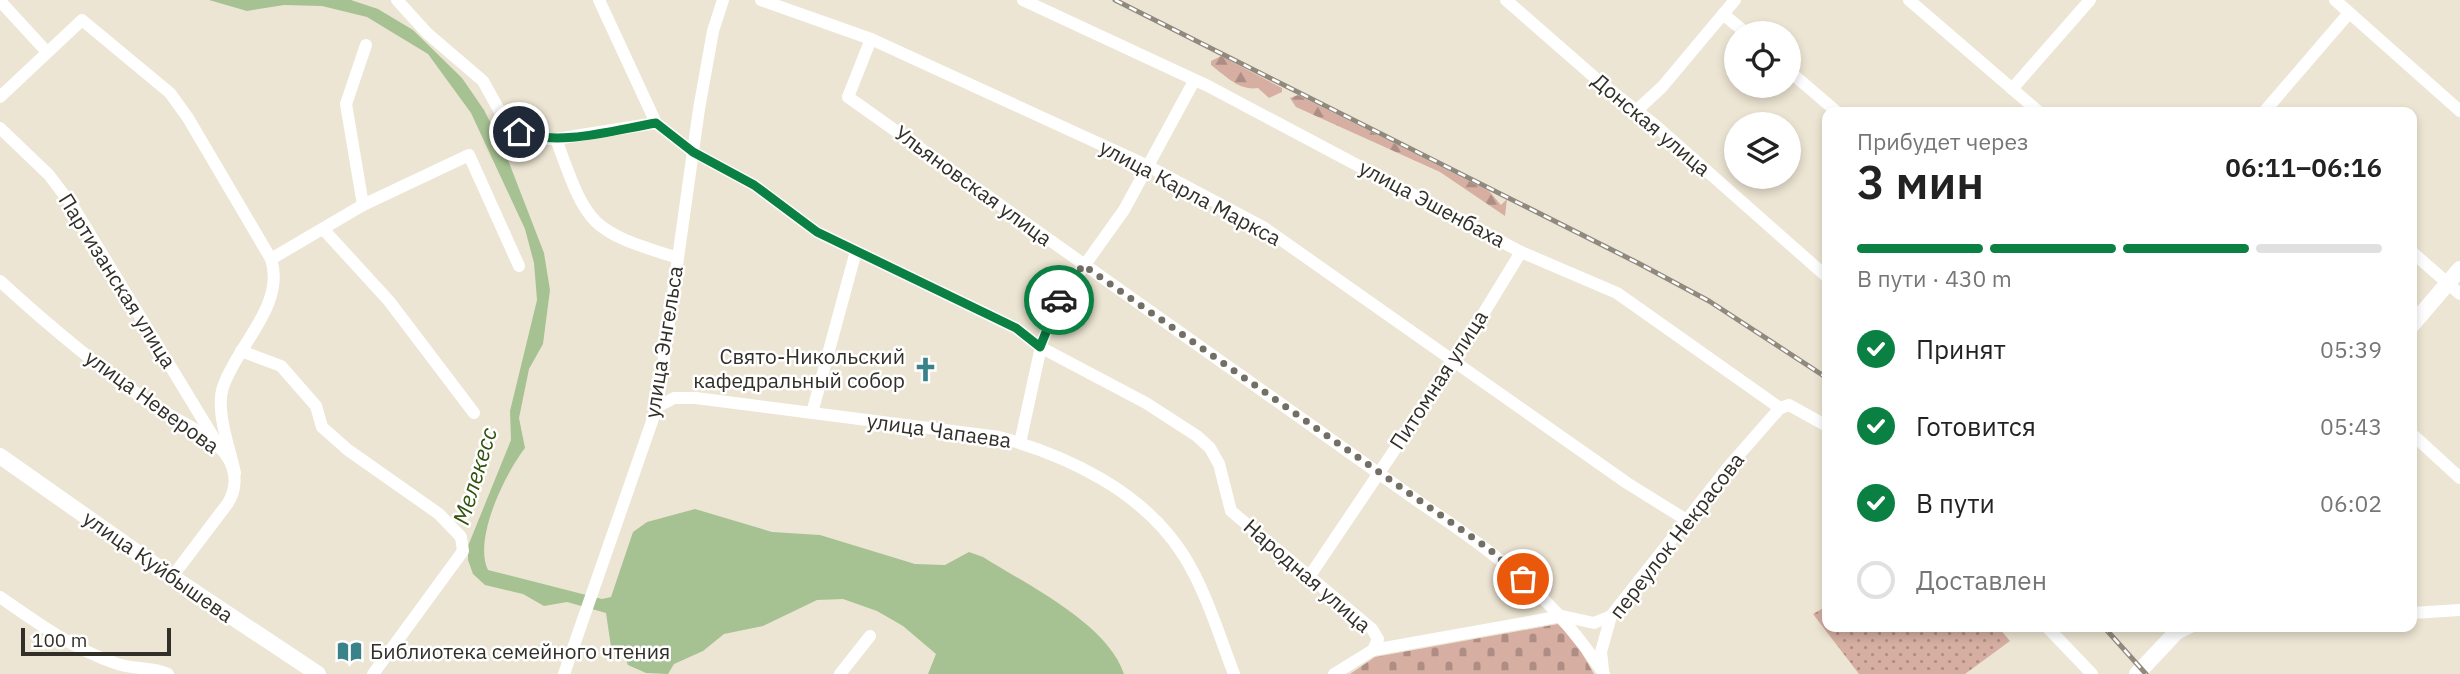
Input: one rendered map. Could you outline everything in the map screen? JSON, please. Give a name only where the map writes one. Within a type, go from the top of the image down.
[{"type":"main road","points":[[2417,321],[2454,289],[2460,269]]},
{"type":"main road","name":"улица Куйбышева","points":[[0,456],[172,578],[318,674]]},
{"type":"main road","points":[[2137,674],[2177,632]]},
{"type":"street","points":[[397,0],[427,33],[483,81],[504,119],[537,139],[556,139],[656,123]]},
{"type":"street","name":"Народная улица","points":[[599,0],[656,123],[693,152],[754,185],[817,232],[1016,328],[1040,347],[1146,403],[1197,436],[1210,447],[1219,464],[1231,511],[1372,629],[1378,639],[1373,650]]},
{"type":"street","name":"улица Энгельса","points":[[564,674],[657,407],[693,152],[713,31],[723,0]]},
{"type":"street","name":"улица Карла Маркса","points":[[761,0],[871,40],[1148,166],[1263,227],[1627,483],[1688,521]]},
{"type":"street","name":"улица Эшенбаха","points":[[1023,0],[1195,81],[1521,251],[1617,293],[1780,408],[1789,405],[1822,423]]},
{"type":"street","name":"Донская улица","points":[[1506,0],[1822,273]]},
{"type":"street","points":[[1636,111],[1662,87],[1735,0]]},
{"type":"street","points":[[1909,0],[2033,107]]},
{"type":"street","points":[[2012,89],[2090,0]]},
{"type":"street","points":[[2335,0],[2460,111]]},
{"type":"street","points":[[0,1],[46,51]]},
{"type":"street","points":[[2268,107],[2349,13]]},
{"type":"street","points":[[1723,14],[1731,21]]},
{"type":"street","points":[[0,97],[82,20],[170,93],[271,259],[276,274],[272,297],[222,389],[223,416],[236,473]]},
{"type":"street","name":"Ульяновская улица","points":[[871,40],[848,97],[1489,549],[1562,616],[1604,674]]},
{"type":"street","points":[[363,205],[346,104],[366,45]]},
{"type":"street","points":[[1020,443],[1040,347],[1059,300],[1124,210],[1195,81]]},
{"type":"street","points":[[1801,81],[1831,107]]},
{"type":"street","name":"Партизанская улица","points":[[0,128],[49,175],[74,208],[219,446]]},
{"type":"street","points":[[556,139],[577,196],[589,218],[617,239],[678,258]]},
{"type":"street","points":[[271,259],[363,205],[469,155],[519,266]]},
{"type":"street","points":[[324,230],[389,301],[474,412]]},
{"type":"street","points":[[812,413],[856,251]]},
{"type":"street","name":"Питомная улица","points":[[1309,577],[1455,360],[1521,251]]},
{"type":"street","points":[[2417,256],[2454,289]]},
{"type":"street","name":"улица Неверова","points":[[0,281],[49,325],[151,404],[219,446],[236,473],[236,491],[172,578]]},
{"type":"street","points":[[241,351],[281,366],[316,406],[322,427],[348,450],[439,514],[461,537],[463,551],[373,674]]},
{"type":"street","name":"улица Чапаева","points":[[657,407],[674,398],[696,398],[999,437],[1081,469],[1125,493],[1162,527],[1185,556],[1234,674]]},
{"type":"street","name":"переулок Некрасова","points":[[1604,674],[1601,652],[1611,616],[1730,465],[1780,408]]},
{"type":"street","points":[[2417,439],[2460,478]]},
{"type":"street","points":[[0,597],[54,634],[116,664],[158,669],[169,674]]},
{"type":"street","points":[[2417,613],[2460,610]]},
{"type":"street","points":[[1334,674],[1373,650],[1562,616],[1594,623],[1611,616]]},
{"type":"street","points":[[2052,632],[2092,674]]},
{"type":"street","points":[[840,674],[870,636]]},
{"type":"green space","points":[[1221,56],[1282,88],[1282,92],[1269,98],[1258,88],[1233,82],[1211,65],[1211,61]]},
{"type":"green space","points":[[1298,95],[1489,191],[1501,205],[1507,199],[1505,216],[1440,172],[1296,107],[1290,98]]},
{"type":"green space","points":[[1822,609],[1822,626],[1813,614]]},
{"type":"green space","points":[[1558,624],[1576,643],[1594,674],[1350,674],[1375,657]]},
{"type":"green space","points":[[1827,632],[2002,632],[2010,641],[1965,674],[1859,674]]},
{"type":"shaded area","points":[[209,0],[351,0],[378,9],[413,30],[462,78],[484,110],[503,147],[544,253],[550,290],[543,344],[529,369],[519,418],[525,448],[493,507],[485,542],[484,557],[488,570],[602,599],[611,597],[633,532],[647,522],[695,509],[772,532],[820,535],[915,564],[945,565],[969,552],[983,557],[1084,622],[1115,655],[1124,674],[928,674],[936,654],[903,626],[877,611],[843,599],[817,600],[763,626],[724,634],[703,651],[674,664],[668,674],[646,673],[628,665],[623,652],[611,647],[606,613],[567,602],[544,606],[523,594],[485,585],[473,574],[468,560],[468,546],[511,440],[510,411],[537,300],[534,263],[525,229],[471,113],[428,54],[367,17],[322,6],[284,5],[247,11]]},
{"type":"railway","points":[[1115,0],[1638,263],[1709,301],[1822,375]]},
{"type":"railway","points":[[2108,632],[2146,674]]},
{"type":"way so far","points":[[1059,300],[1083,265],[1489,549],[1523,579]]},
{"type":"place","name":"Свято-Никольский кафедральный собор","points":[[925,369]]},
{"type":"place","name":"Библиотека семейного чтения","points":[[350,652]]},
{"type":"route","points":[[519,132],[537,139],[556,139],[656,123],[693,152],[754,185],[817,232],[1016,328],[1040,347],[1059,300]]},
{"type":"water label","name":"Мелекесс","points":[[475,476]]}]
